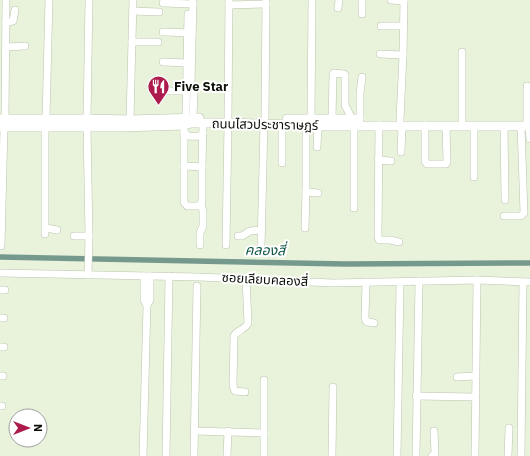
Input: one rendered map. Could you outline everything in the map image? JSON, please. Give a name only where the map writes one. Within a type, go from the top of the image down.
[{"type":"main road","name":"ถนนไสวประชาราษฎร์","points":[[264,121],[282,124],[332,119],[401,122],[462,120],[527,124]]},
{"type":"main road","name":"ถนนไสวประชาราษฎร์","points":[[2,123],[87,123],[130,120],[187,123],[228,121]]},
{"type":"main road","name":"ถนนไสวประชาราษฎร์","points":[[87,123],[123,127],[228,121],[308,122],[318,126],[354,121],[379,126],[401,122],[425,126],[504,126],[527,124]]},
{"type":"street","points":[[1,246],[2,123],[6,46],[6,0]]},
{"type":"street","points":[[48,0],[45,123],[45,231],[58,230]]},
{"type":"street","points":[[88,272],[89,236],[87,123],[89,0]]},
{"type":"street","points":[[130,120],[133,0]]},
{"type":"street","points":[[305,228],[312,0]]},
{"type":"street","points":[[338,0],[338,8]]},
{"type":"street","points":[[362,0],[362,14]]},
{"type":"street","points":[[390,0],[404,0],[401,152]]},
{"type":"street","points":[[163,4],[190,2],[184,204],[187,206],[198,206],[201,204]]},
{"type":"street","points":[[226,245],[229,2],[266,2],[261,248]]},
{"type":"street","points":[[6,23],[13,21],[15,10]]},
{"type":"street","points":[[133,11],[159,12]]},
{"type":"street","points":[[381,26],[404,26]]},
{"type":"street","points":[[163,32],[190,33]]},
{"type":"street","points":[[188,87],[187,63],[190,33]]},
{"type":"street","points":[[132,42],[158,42]]},
{"type":"street","points":[[6,46],[25,46]]},
{"type":"street","points":[[462,52],[462,120]]},
{"type":"street","points":[[380,54],[403,54]]},
{"type":"street","points":[[163,62],[187,63]]},
{"type":"street","points":[[332,119],[334,73],[345,75],[345,105],[354,121]]},
{"type":"street","points":[[354,208],[354,121],[362,77]]},
{"type":"street","points":[[504,216],[521,216],[524,213],[528,86]]},
{"type":"street","points":[[162,91],[188,87]]},
{"type":"street","points":[[187,123],[188,136],[199,136],[203,133]]},
{"type":"street","points":[[200,245],[200,234],[204,219],[204,211],[201,204],[204,123]]},
{"type":"street","points":[[282,124],[282,163]]},
{"type":"street","points":[[527,124],[530,139]]},
{"type":"street","points":[[317,146],[318,126]]},
{"type":"street","points":[[379,126],[378,238],[379,240],[399,242]]},
{"type":"street","points":[[425,126],[426,164],[444,164],[447,162],[446,126]]},
{"type":"street","points":[[474,126],[474,177]]},
{"type":"street","points":[[504,126],[504,200]]},
{"type":"street","points":[[378,160],[392,161]]},
{"type":"street","points":[[184,166],[202,167]]},
{"type":"street","points":[[306,192],[318,193]]},
{"type":"street","points":[[238,236],[246,234],[250,231],[262,230]]},
{"type":"street","points":[[74,236],[89,236]]},
{"type":"street","name":"ซอยเลียบคลองสี่","points":[[0,273],[88,272],[147,276],[246,278],[333,283],[477,280],[527,282]]},
{"type":"street","points":[[143,456],[146,305],[144,300],[147,276]]},
{"type":"street","points":[[166,456],[169,276]]},
{"type":"street","points":[[245,392],[235,391],[233,385],[234,336],[235,333],[247,326],[248,323],[246,278]]},
{"type":"street","points":[[475,456],[477,280]]},
{"type":"street","points":[[416,456],[418,281]]},
{"type":"street","points":[[366,282],[365,317],[366,321],[374,323]]},
{"type":"street","points":[[521,456],[527,282]]},
{"type":"street","points":[[194,456],[197,286]]},
{"type":"street","points":[[397,456],[400,286]]},
{"type":"street","points":[[457,377],[475,376]]},
{"type":"street","points":[[264,380],[264,456]]},
{"type":"street","points":[[332,456],[333,386]]},
{"type":"street","points":[[416,396],[475,398]]},
{"type":"street","points":[[508,456],[509,428]]},
{"type":"street","points":[[194,431],[264,433]]},
{"type":"street","points":[[432,456],[435,454],[434,431]]},
{"type":"street","points":[[227,456],[228,432]]},
{"type":"waterway","name":"คลองสี่","points":[[0,257],[345,264],[530,263]]},
{"type":"place","name":"Five Star","points":[[158,106]]}]
